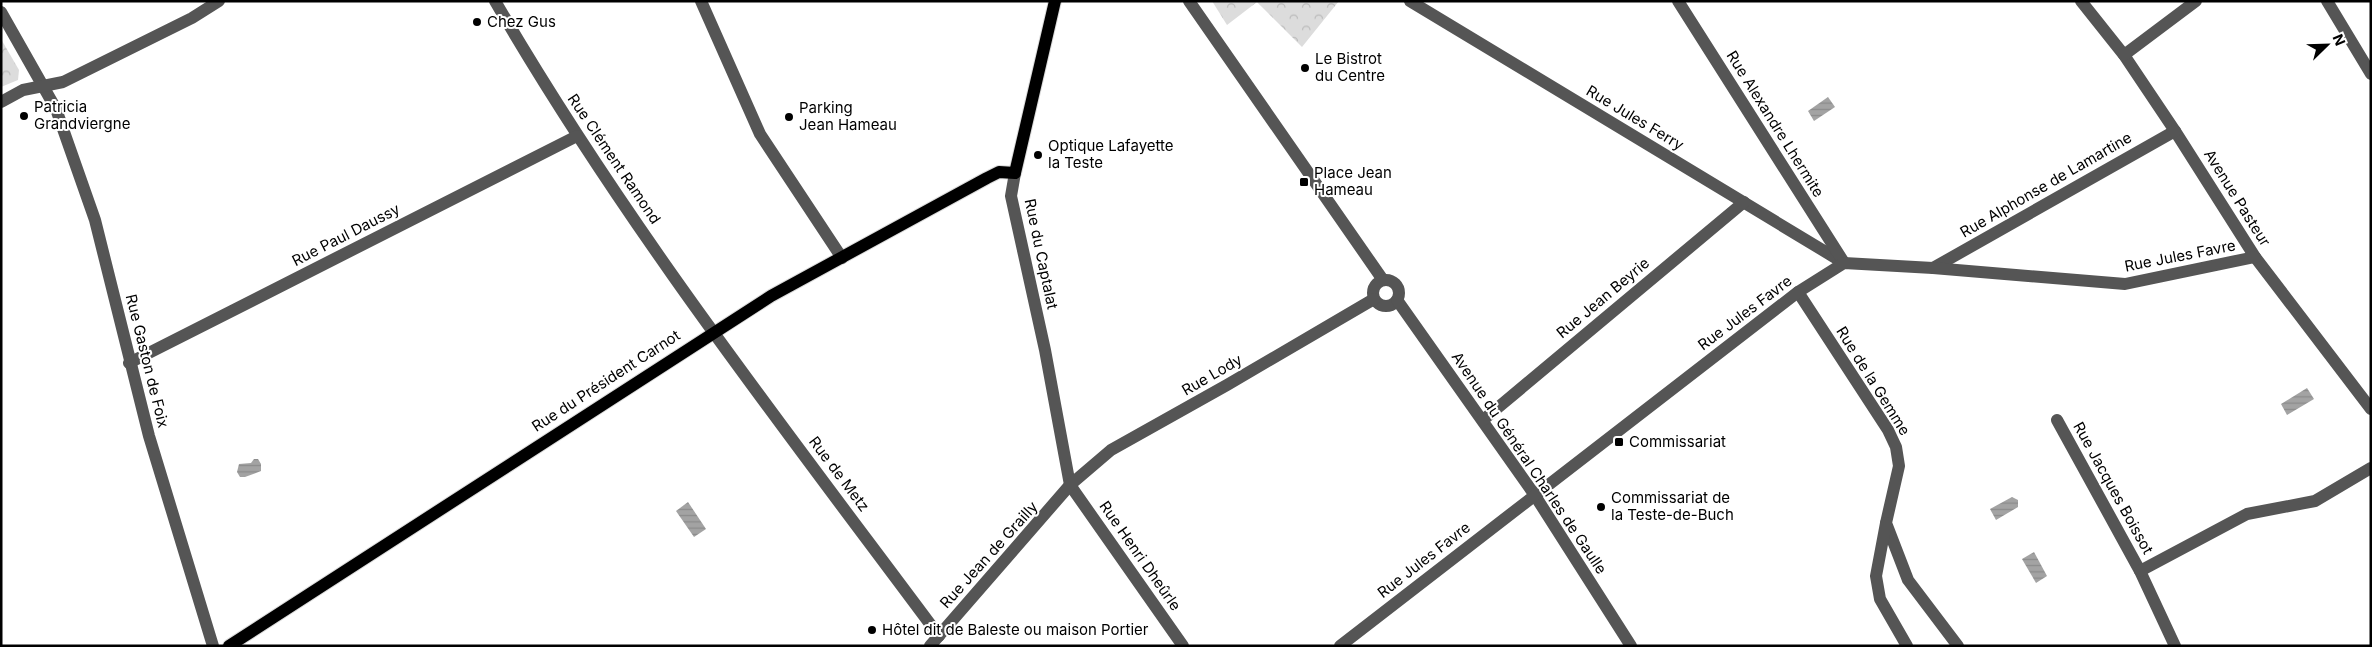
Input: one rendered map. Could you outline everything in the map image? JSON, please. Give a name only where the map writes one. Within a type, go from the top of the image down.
[{"type":"main road","name":"Rue du Captalat","points":[[1015,173],[1055,1]]},
{"type":"main road","name":"Rue du Président Carnot","points":[[229,646],[712,332],[771,296],[987,178],[999,172],[1015,173]]},
{"type":"street","points":[[1,102],[23,90],[63,82],[192,18],[219,1]]},
{"type":"street","name":"Rue Clément Ramond","points":[[495,1],[577,136],[712,332]]},
{"type":"street","points":[[701,1],[760,134],[842,258]]},
{"type":"street","points":[[1189,1],[1383,280]]},
{"type":"street","name":"Rue Jules Ferry","points":[[1410,1],[1844,263]]},
{"type":"street","name":"Rue Alexandre Lhermite","points":[[1678,1],[1844,263]]},
{"type":"street","name":"Avenue Pasteur","points":[[2081,1],[2124,55],[2255,257],[2371,409]]},
{"type":"street","points":[[2124,55],[2196,1]]},
{"type":"street","points":[[2327,1],[2371,74]]},
{"type":"street","name":"Rue Gaston de Foix","points":[[1,12],[56,109],[95,220],[129,363],[213,646]]},
{"type":"street","name":"Rue Alphonse de Lamartine","points":[[1933,268],[2175,131]]},
{"type":"street","name":"Rue Paul Daussy","points":[[129,363],[577,136]]},
{"type":"street","name":"Rue du Captalat","points":[[1015,173],[1011,196],[1045,350],[1070,485]]},
{"type":"street","name":"Rue Jean Beyrie","points":[[1483,420],[1744,202]]},
{"type":"street","name":"Rue Jules Favre","points":[[1340,646],[1356,641],[1534,494],[1798,292],[1844,263],[1933,268],[2125,284],[2255,257]]},
{"type":"street","points":[[1383,280],[1394,282],[1399,291],[1397,300],[1386,306],[1378,304],[1372,293],[1375,285],[1383,280]]},
{"type":"street","name":"Rue de la Gemme","points":[[1798,292],[1888,430],[1896,447],[1899,466],[1876,576],[1880,599],[1907,646]]},
{"type":"street","name":"Rue Lody","points":[[1070,485],[1111,450],[1374,299]]},
{"type":"street","name":"Avenue du Général Charles de Gaulle","points":[[1397,300],[1534,494],[1631,646]]},
{"type":"street","name":"Rue de Metz","points":[[712,332],[935,641]]},
{"type":"street","name":"Rue Jacques Boissot","points":[[2056,420],[2140,571],[2175,646]]},
{"type":"street","name":"Rue Jacques Boissot","points":[[2140,571],[2247,514],[2315,501],[2371,468]]},
{"type":"street","name":"Rue Jean de Grailly","points":[[935,641],[1070,485]]},
{"type":"street","name":"Rue Henri Dheûrle","points":[[1070,485],[1183,646]]},
{"type":"street","points":[[1886,523],[1908,580],[1958,646]]},
{"type":"green space","points":[[1212,1],[1339,1],[1302,47],[1257,2],[1227,25]]},
{"type":"green space","points":[[1,39],[19,70],[18,80],[1,87]]},
{"type":"shaded area","points":[[1828,97],[1835,107],[1814,121],[1808,111]]},
{"type":"shaded area","points":[[2307,388],[2314,399],[2287,415],[2281,404]]},
{"type":"shaded area","points":[[254,459],[258,459],[261,464],[261,471],[240,477],[237,472],[239,464],[251,463]]},
{"type":"shaded area","points":[[2012,497],[2018,500],[2018,507],[1996,520],[1990,509]]},
{"type":"shaded area","points":[[688,502],[706,529],[694,537],[676,511]]},
{"type":"shaded area","points":[[2034,552],[2047,576],[2036,583],[2022,559]]},
{"type":"place","name":"Chez Gus","points":[[477,22]]},
{"type":"place","name":"Le Bistrot du Centre","points":[[1305,68]]},
{"type":"place","name":"Patricia Grandviergne","points":[[24,116]]},
{"type":"place","name":"Parking Jean Hameau","points":[[789,117]]},
{"type":"place","name":"Optique Lafayette la Teste","points":[[1038,155]]},
{"type":"place","name":"Place Jean Hameau","points":[[1304,182]]},
{"type":"place","name":"Commissariat","points":[[1619,442]]},
{"type":"place","name":"Commissariat de la Teste-de-Buch","points":[[1601,507]]},
{"type":"place","name":"Hôtel dit de Baleste ou maison Portier","points":[[872,630]]}]
